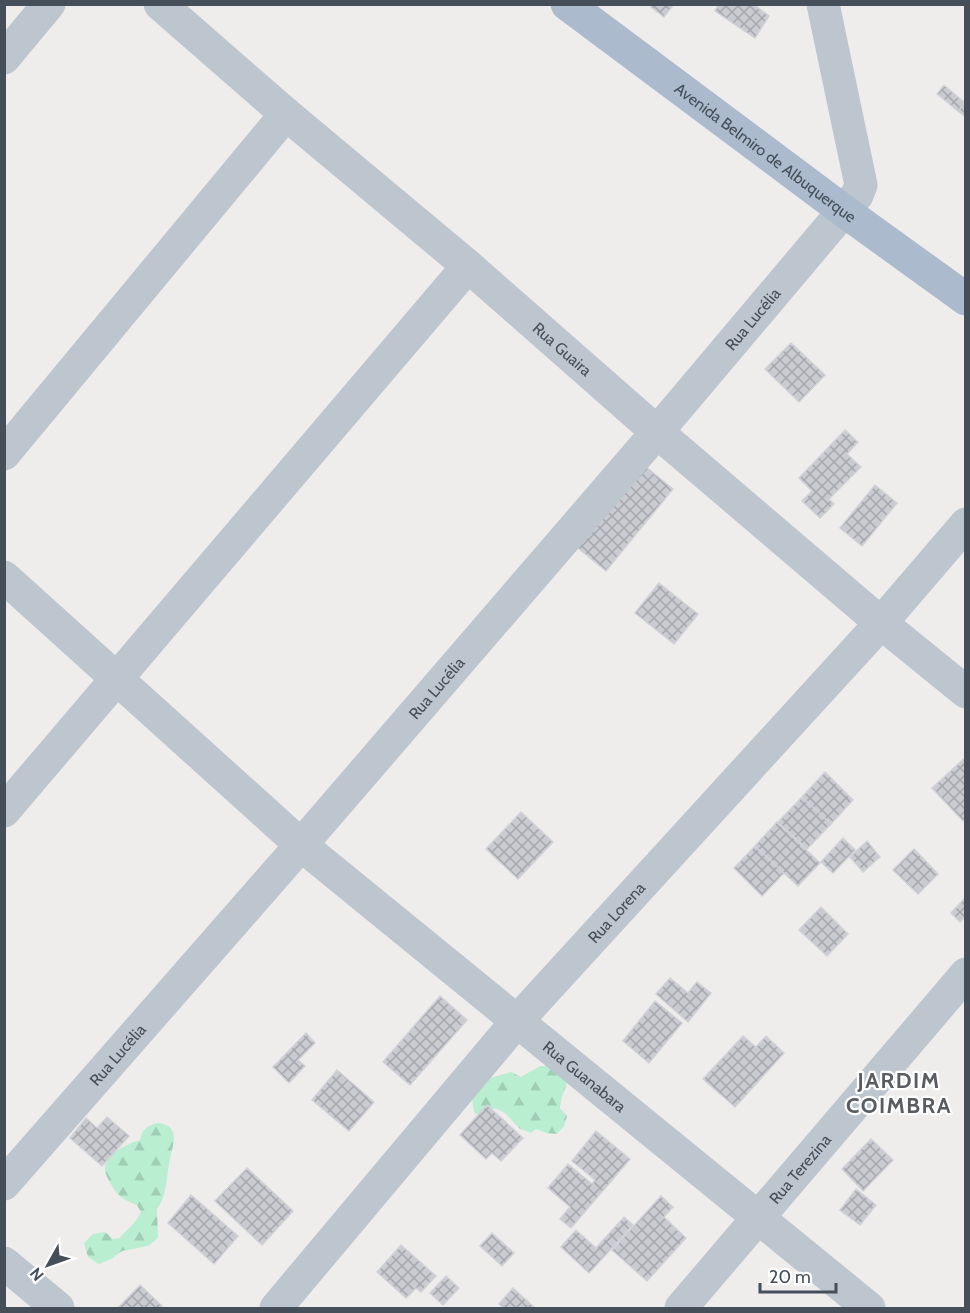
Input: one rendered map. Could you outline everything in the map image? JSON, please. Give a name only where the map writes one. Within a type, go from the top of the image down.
[{"type":"main road","name":"Avenida Belmiro de Albuquerque","points":[[567,4],[853,198],[966,299]]},
{"type":"street","points":[[4,58],[49,4]]},
{"type":"street","name":"Rua Guaira","points":[[160,4],[286,114],[468,266],[880,623],[966,692]]},
{"type":"street","points":[[823,4],[853,198]]},
{"type":"street","points":[[4,454],[286,114]]},
{"type":"street","name":"Rua Lucélia","points":[[4,1184],[301,845],[657,432],[853,198]]},
{"type":"street","points":[[4,811],[468,266]]},
{"type":"street","name":"Rua Lorena","points":[[276,1308],[518,1021],[880,623],[966,524]]},
{"type":"street","name":"Rua Guanabara","points":[[4,577],[301,845],[869,1308]]},
{"type":"street","name":"Rua Terezina","points":[[681,1308],[966,974]]},
{"type":"street","points":[[4,1263],[58,1308]]},
{"type":"green space","points":[[540,1066],[551,1066],[568,1077],[560,1108],[567,1116],[564,1126],[557,1134],[536,1129],[531,1133],[520,1129],[505,1113],[495,1108],[486,1114],[475,1114],[473,1095],[475,1088],[480,1084],[493,1077],[511,1072],[521,1077]]},
{"type":"green space","points":[[157,1123],[171,1128],[174,1138],[164,1193],[157,1209],[158,1238],[148,1246],[122,1251],[99,1264],[88,1257],[84,1243],[93,1234],[105,1232],[113,1239],[120,1238],[141,1212],[137,1205],[125,1200],[116,1192],[105,1171],[108,1160],[117,1151],[140,1140],[145,1129]]},
{"type":"building","points":[[653,4],[674,4],[664,17],[651,7]]},
{"type":"building","points":[[719,4],[753,4],[769,16],[755,38],[715,11]]},
{"type":"building","points":[[944,85],[965,103],[958,111],[937,94]]},
{"type":"building","points":[[966,102],[966,117],[958,111]]},
{"type":"building","points":[[791,343],[825,375],[799,402],[765,369]]},
{"type":"building","points":[[845,430],[858,442],[847,454],[861,467],[829,499],[834,504],[820,518],[802,501],[812,491],[799,478]]},
{"type":"building","points":[[640,462],[673,489],[606,571],[573,544]]},
{"type":"building","points":[[875,485],[897,503],[862,546],[840,528]]},
{"type":"building","points":[[659,583],[698,614],[674,644],[635,613]]},
{"type":"building","points":[[966,757],[966,818],[963,821],[932,788]]},
{"type":"building","points":[[825,772],[853,800],[831,824],[802,797]]},
{"type":"building","points":[[802,797],[831,824],[807,849],[778,822]]},
{"type":"building","points":[[521,812],[553,842],[518,879],[486,849]]},
{"type":"building","points":[[777,822],[820,863],[798,886],[755,846]]},
{"type":"building","points":[[843,838],[855,850],[833,873],[821,862]]},
{"type":"building","points":[[867,841],[880,857],[863,872],[850,857]]},
{"type":"building","points":[[755,846],[784,873],[762,896],[734,868]]},
{"type":"building","points":[[914,849],[938,874],[918,894],[893,870]]},
{"type":"building","points":[[964,899],[966,916],[960,922],[951,913]]},
{"type":"building","points":[[821,907],[848,934],[827,956],[799,930]]},
{"type":"building","points":[[670,978],[688,993],[697,982],[711,993],[688,1022],[656,994]]},
{"type":"building","points":[[440,996],[467,1020],[410,1085],[383,1062]]},
{"type":"building","points":[[655,1001],[682,1023],[649,1063],[623,1041]]},
{"type":"building","points":[[306,1033],[315,1043],[298,1060],[305,1066],[289,1083],[273,1067]]},
{"type":"building","points":[[743,1036],[756,1047],[766,1036],[784,1053],[735,1107],[703,1079]]},
{"type":"building","points":[[337,1070],[374,1102],[349,1131],[312,1100]]},
{"type":"building","points":[[487,1105],[523,1138],[501,1161],[492,1153],[486,1159],[460,1135]]},
{"type":"building","points":[[107,1117],[129,1136],[102,1166],[70,1138],[86,1118],[97,1128]]},
{"type":"building","points":[[596,1131],[630,1159],[571,1228],[560,1219],[570,1207],[548,1188],[568,1164],[592,1184],[595,1180],[572,1161]]},
{"type":"building","points":[[871,1139],[893,1160],[863,1191],[842,1169]]},
{"type":"building","points":[[247,1168],[293,1211],[262,1245],[215,1201]]},
{"type":"building","points":[[856,1189],[876,1205],[860,1225],[840,1210]]},
{"type":"building","points":[[191,1195],[238,1236],[214,1264],[168,1223]]},
{"type":"building","points":[[661,1196],[673,1207],[664,1217],[686,1238],[647,1281],[612,1250]]},
{"type":"building","points":[[624,1217],[633,1225],[589,1273],[561,1247],[576,1230],[596,1248]]},
{"type":"building","points":[[492,1233],[514,1253],[502,1266],[480,1246]]},
{"type":"building","points":[[401,1245],[436,1276],[421,1292],[416,1288],[406,1298],[377,1272]]},
{"type":"building","points":[[446,1276],[459,1288],[443,1305],[430,1293]]},
{"type":"building","points":[[140,1285],[162,1306],[160,1308],[118,1308]]},
{"type":"building","points":[[513,1288],[535,1308],[504,1308],[499,1304]]},
{"type":"district","name":"JARDIM COIMBRA","points":[[899,1092]]}]
